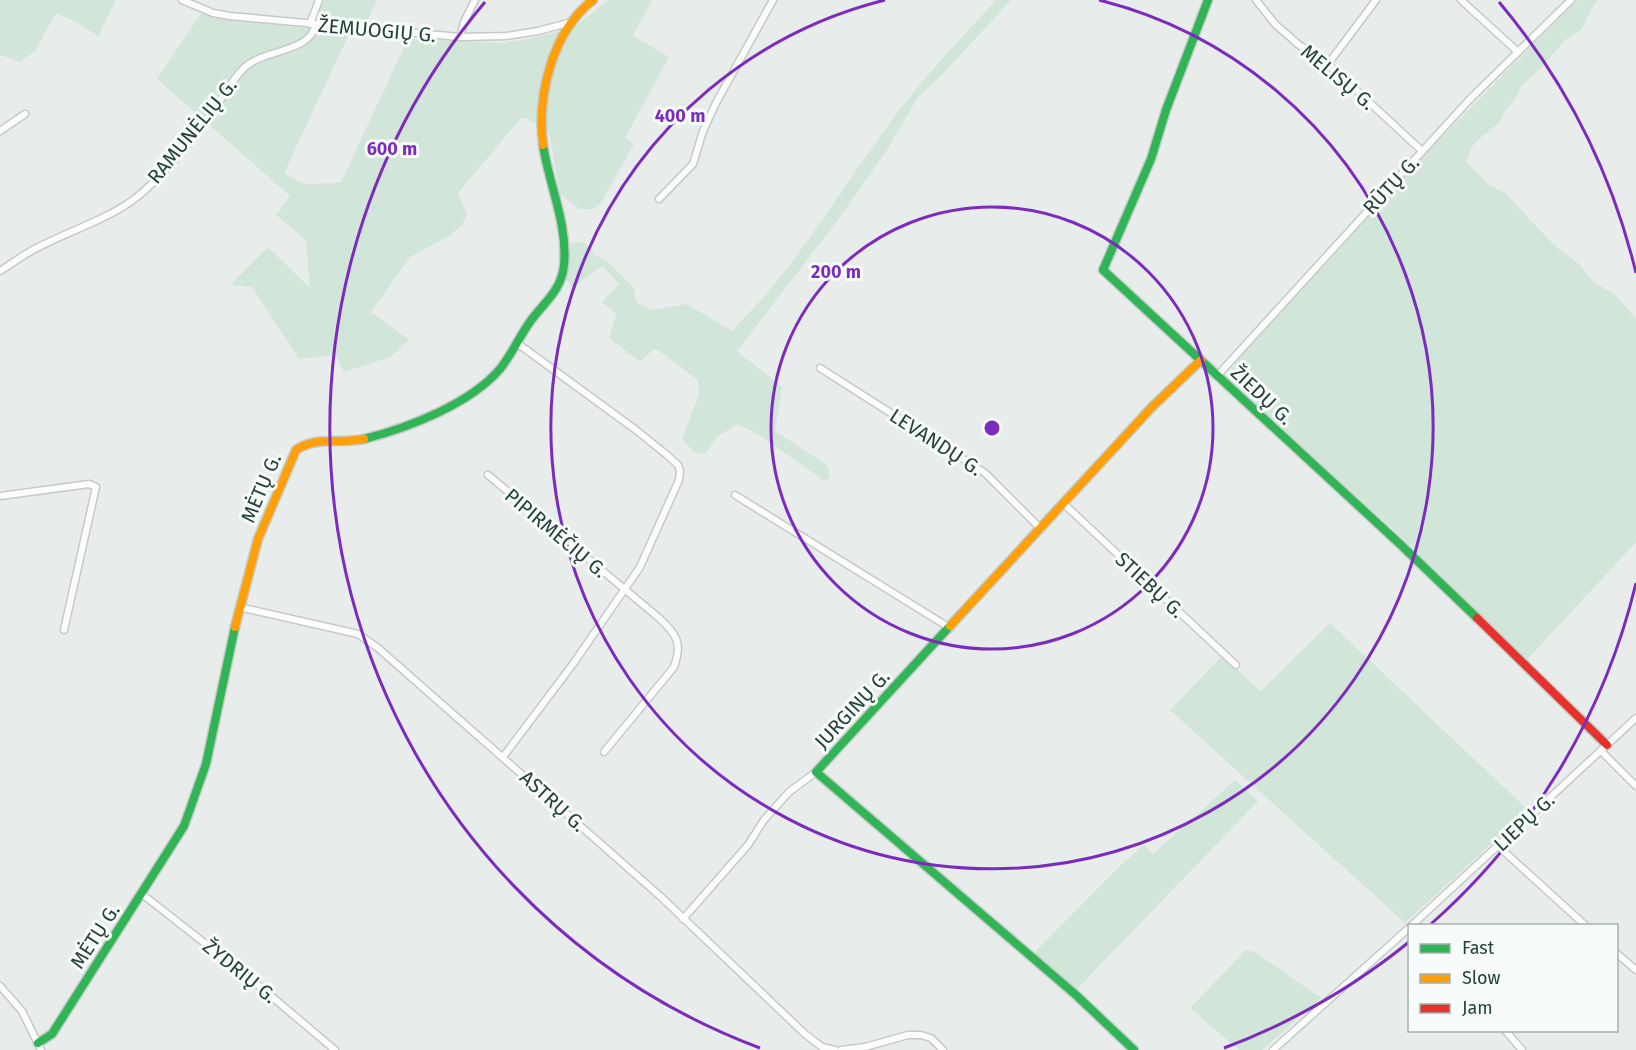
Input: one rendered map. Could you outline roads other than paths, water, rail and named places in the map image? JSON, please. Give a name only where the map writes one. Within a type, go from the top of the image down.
[{"type":"street","name":"ŽEMUOGIŲ G.","points":[[182,0],[213,13],[230,16],[460,37],[506,36],[573,22]]},
{"type":"street","name":"RAMUNĖLIŲ G.","points":[[0,271],[31,251],[95,221],[136,197],[176,158],[210,116],[243,69],[254,60],[303,44],[315,32],[313,24],[319,0]]},
{"type":"street","points":[[460,37],[464,22],[475,0]]},
{"type":"street","name":"MĖTŲ G.","points":[[39,1047],[52,1034],[184,826],[211,744],[239,608],[258,539],[296,450],[308,444],[345,443],[388,434],[456,406],[478,391],[496,374],[532,318],[561,281],[564,244],[542,136],[543,112],[549,70],[561,41],[573,22],[593,0]]},
{"type":"street","points":[[659,199],[693,164],[703,131],[716,103],[773,0]]},
{"type":"street","name":"ŽIEDŲ G.","points":[[1208,0],[1166,110],[1151,159],[1103,270],[1401,545],[1604,748]]},
{"type":"street","name":"MELISŲ G.","points":[[1256,0],[1275,24],[1299,45],[1328,64],[1422,151]]},
{"type":"street","points":[[1328,64],[1376,0]]},
{"type":"street","points":[[1461,0],[1518,52]]},
{"type":"street","name":"RŪTŲ G.","points":[[1217,376],[1470,99],[1571,0]]},
{"type":"street","points":[[0,130],[25,114]]},
{"type":"street","points":[[503,757],[640,567],[679,480],[680,471],[678,465],[636,430],[517,343]]},
{"type":"street","name":"JURGINŲ G.","points":[[1134,1050],[1072,991],[924,867],[816,772],[1152,407],[1201,360]]},
{"type":"street","name":"LEVANDŲ G.","points":[[820,368],[985,473],[1041,529]]},
{"type":"street","name":"PIPIRMĖČIŲ G.","points":[[488,476],[625,590],[673,632],[677,639],[678,653],[674,667],[604,752]]},
{"type":"street","points":[[0,496],[89,484],[96,487],[64,630]]},
{"type":"street","points":[[735,495],[950,628]]},
{"type":"street","name":"STIEBŲ G.","points":[[1064,504],[1236,665]]},
{"type":"street","name":"ASTRŲ G.","points":[[239,608],[358,634],[400,666],[503,757],[683,919],[805,1034],[822,1047],[836,1050]]},
{"type":"street","name":"LIEPŲ G.","points":[[1414,924],[1636,718]]},
{"type":"street","points":[[1604,748],[1636,786]]},
{"type":"street","points":[[683,919],[748,845],[764,820],[789,792],[816,772]]},
{"type":"street","points":[[1498,846],[1584,924]]},
{"type":"street","name":"ŽYDRIŲ G.","points":[[142,894],[258,985],[334,1050]]},
{"type":"street","name":"LIEPŲ G.","points":[[1273,1050],[1408,930]]},
{"type":"street","points":[[1618,954],[1636,970]]},
{"type":"street","points":[[0,986],[22,1011],[39,1047]]},
{"type":"street","points":[[1507,1032],[1522,1050]]},
{"type":"street","points":[[841,1050],[865,1047],[908,1035],[921,1035],[931,1038],[943,1050]]}]
